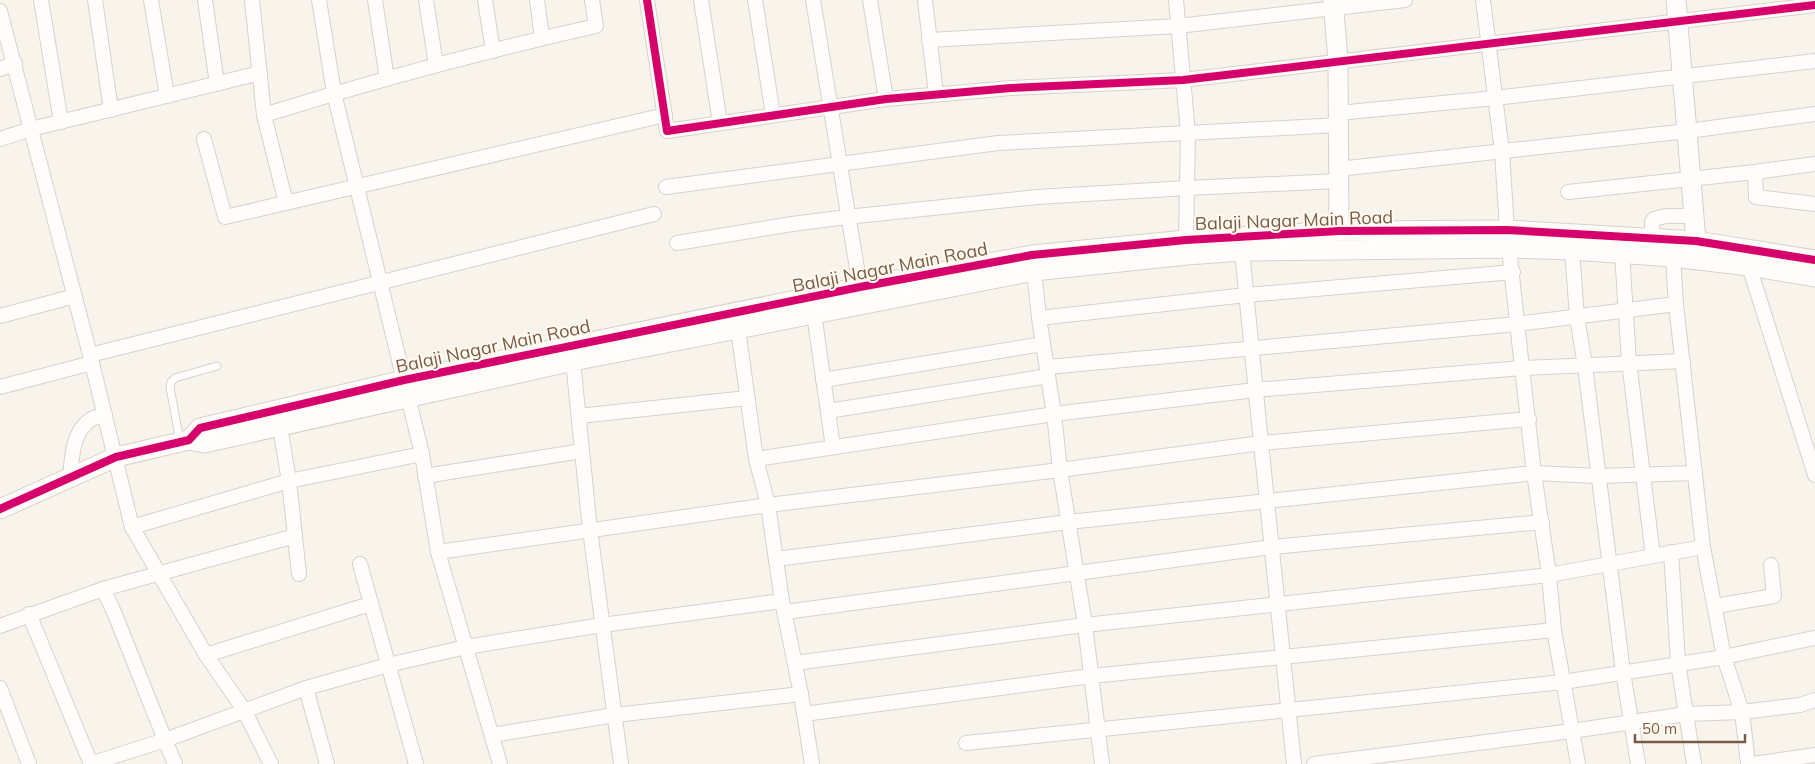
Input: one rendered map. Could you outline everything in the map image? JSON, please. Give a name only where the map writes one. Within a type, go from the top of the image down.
[{"type":"street","points":[[41,0],[60,122]]},
{"type":"street","points":[[95,0],[111,110]]},
{"type":"street","points":[[151,0],[167,96]]},
{"type":"street","points":[[205,0],[217,84]]},
{"type":"street","points":[[252,0],[264,115],[286,203]]},
{"type":"street","points":[[319,0],[334,93],[382,283],[422,454],[424,476],[438,552],[500,764]]},
{"type":"street","points":[[375,0],[387,79]]},
{"type":"street","points":[[426,0],[436,65]]},
{"type":"street","points":[[485,0],[493,51]]},
{"type":"street","points":[[537,0],[542,38]]},
{"type":"street","points":[[264,115],[334,93],[436,65],[596,26],[592,0]]},
{"type":"street","points":[[647,0],[667,131],[886,99],[1011,88],[1183,80],[1338,60],[1815,5]]},
{"type":"street","points":[[701,0],[720,123]]},
{"type":"street","points":[[755,0],[773,115]]},
{"type":"street","points":[[814,0],[847,217],[860,287]]},
{"type":"street","points":[[870,0],[886,99]]},
{"type":"street","points":[[925,0],[936,94]]},
{"type":"street","points":[[1176,0],[1188,133],[1186,240]]},
{"type":"street","points":[[930,40],[1178,26],[1334,4],[1405,0]]},
{"type":"street","points":[[1483,0],[1502,152],[1508,239],[1534,473],[1549,575],[1554,630],[1578,764]]},
{"type":"street","points":[[1676,0],[1684,76],[1690,180],[1696,241]]},
{"type":"street","points":[[677,243],[847,217],[1037,198],[1186,188],[1338,181],[1338,60],[1334,4]]},
{"type":"street","points":[[0,13],[15,63],[75,296],[132,528],[206,656],[244,710],[271,764]]},
{"type":"street","points":[[666,187],[998,143],[1188,133],[1338,119],[1495,98],[1815,61]]},
{"type":"street","points":[[0,69],[15,63]]},
{"type":"street","points":[[0,139],[31,129],[260,73]]},
{"type":"street","points":[[1338,169],[1688,131],[1815,114]]},
{"type":"street","points":[[204,139],[225,217],[665,115]]},
{"type":"street","points":[[1568,192],[1690,180],[1815,164]]},
{"type":"street","points":[[1338,169],[1339,231]]},
{"type":"street","points":[[1755,172],[1756,197],[1815,204]]},
{"type":"street","points":[[0,387],[91,359],[654,214]]},
{"type":"street","points":[[1652,239],[1652,222],[1654,219],[1666,216],[1694,216]]},
{"type":"street","name":"Balaji Nagar Main Road","points":[[0,509],[116,457],[185,441],[200,428],[406,388],[860,287],[1186,240],[1339,231],[1508,239],[1652,239],[1696,241],[1815,260]]},
{"type":"street","points":[[185,441],[204,443],[280,427],[406,388],[573,361],[814,314],[1033,263],[1508,239],[1572,250],[1673,257],[1748,266],[1815,277]]},
{"type":"street","points":[[1572,250],[1577,317],[1585,366],[1623,672],[1638,764]]},
{"type":"street","points":[[1242,251],[1294,764]]},
{"type":"street","points":[[1622,253],[1629,362],[1652,556]]},
{"type":"street","points":[[1673,257],[1676,304],[1703,546],[1724,657],[1742,712],[1748,764]]},
{"type":"street","points":[[1033,263],[1060,470],[1085,625],[1102,764]]},
{"type":"street","points":[[1748,266],[1815,475]]},
{"type":"street","points":[[1039,318],[1246,296],[1513,272]]},
{"type":"street","points":[[0,316],[75,296]]},
{"type":"street","points":[[828,411],[1047,371],[1252,347],[1518,324],[1676,304]]},
{"type":"street","points":[[814,314],[833,448]]},
{"type":"street","points":[[738,329],[756,458],[768,505],[812,764]]},
{"type":"street","points":[[824,380],[1044,344]]},
{"type":"street","points":[[573,361],[590,530],[621,764]]},
{"type":"street","points":[[756,458],[1054,414],[1256,390],[1522,368],[1683,361]]},
{"type":"street","points":[[579,416],[747,398]]},
{"type":"street","points":[[70,478],[72,450],[78,434],[91,419],[105,415]]},
{"type":"street","points":[[438,552],[768,505],[1060,470],[1260,443],[1529,419]]},
{"type":"street","points":[[280,427],[289,481],[299,574]]},
{"type":"street","points":[[424,476],[582,451]]},
{"type":"street","points":[[132,528],[289,481],[422,454]]},
{"type":"street","points":[[776,559],[1068,522],[1534,473],[1598,476],[1695,474]]},
{"type":"street","points":[[29,614],[91,764],[165,740],[306,688],[388,665],[466,647],[602,625],[784,607],[1272,547],[1542,522]]},
{"type":"street","points":[[0,626],[103,589],[295,536]]},
{"type":"street","points":[[795,663],[1085,625],[1549,575],[1703,546]]},
{"type":"street","points":[[1670,552],[1678,663],[1694,764]]},
{"type":"street","points":[[360,564],[416,764]]},
{"type":"street","points":[[1715,606],[1774,596],[1771,565]]},
{"type":"street","points":[[103,589],[175,764]]},
{"type":"street","points":[[206,656],[370,604]]},
{"type":"street","points":[[804,714],[1091,676],[1554,630]]},
{"type":"street","points":[[966,743],[1563,682],[1724,657],[1814,638]]},
{"type":"street","points":[[0,688],[29,764]]},
{"type":"street","points":[[306,688],[327,764]]},
{"type":"street","points":[[492,735],[615,715],[801,694]]},
{"type":"street","points":[[1314,764],[1572,731],[1686,714],[1742,712],[1800,705],[1815,700]]},
{"type":"street","points":[[1753,764],[1815,755]]},
{"type":"lane","points":[[185,441],[170,386],[171,382],[175,378],[217,366]]},
{"type":"cycle path","points":[[647,0],[667,131],[886,99],[1011,88],[1183,80],[1815,5]]},
{"type":"cycle path","points":[[0,509],[116,457],[189,440],[200,428],[404,380],[860,287],[1032,255],[1186,240],[1339,231],[1507,230],[1696,241],[1815,260]]}]
